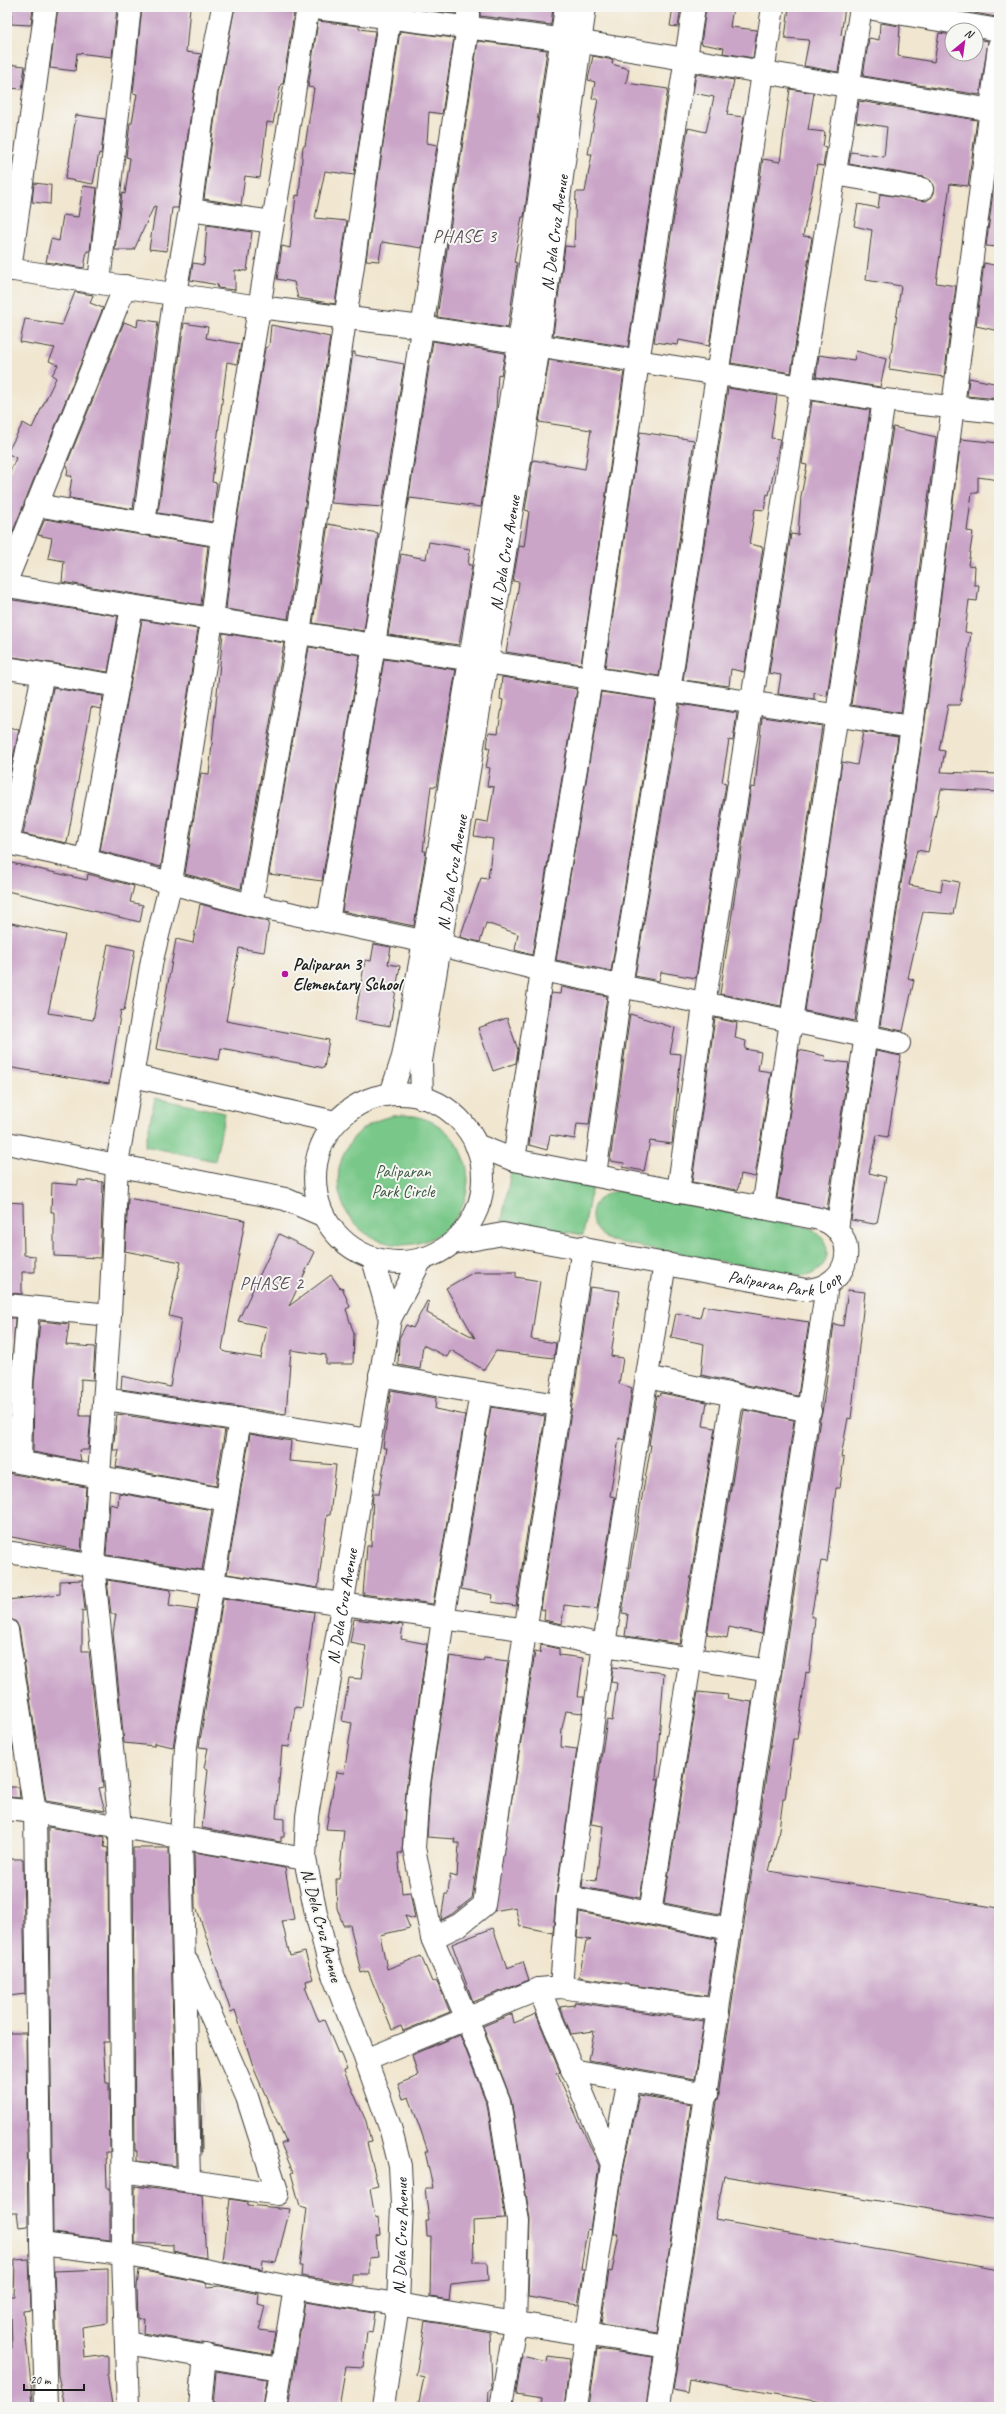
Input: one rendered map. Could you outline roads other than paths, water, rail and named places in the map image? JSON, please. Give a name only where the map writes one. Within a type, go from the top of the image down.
[{"type":"street","points":[[46,7],[9,270],[175,293],[259,307],[422,328],[884,400],[999,412]]},
{"type":"street","points":[[99,282],[130,7]]},
{"type":"street","points":[[144,524],[175,293],[190,210],[206,92],[223,7]]},
{"type":"street","points":[[128,2407],[123,2254],[120,1826],[93,1564],[101,1477],[117,1164],[152,960],[171,882],[212,620],[222,536],[308,7],[468,17],[572,41],[686,58],[992,110]]},
{"type":"street","name":"N. Dela Cruz Avenue","points":[[566,7],[572,41]]},
{"type":"street","name":"N. Dela Cruz Avenue","points":[[422,1098],[421,1061],[433,943],[529,345],[572,41],[585,7]]},
{"type":"street","points":[[514,1160],[542,970],[591,679],[638,362],[694,7]]},
{"type":"street","points":[[595,1176],[621,986],[669,690],[773,7]]},
{"type":"street","points":[[678,1192],[704,1005],[861,7],[999,30]]},
{"type":"street","points":[[251,905],[299,633],[391,12]]},
{"type":"street","points":[[328,921],[374,645],[468,17]]},
{"type":"street","points":[[476,1145],[514,1160],[820,1219],[837,1229],[912,727],[999,46]]},
{"type":"street","points":[[835,174],[922,190]]},
{"type":"street","points":[[190,210],[273,222]]},
{"type":"street","points":[[7,579],[125,286]]},
{"type":"street","points":[[763,1208],[884,400]]},
{"type":"street","points":[[36,505],[222,536]]},
{"type":"street","points":[[7,586],[479,662],[912,727]]},
{"type":"street","points":[[86,860],[132,607]]},
{"type":"street","points":[[7,668],[118,686]]},
{"type":"street","points":[[43,674],[8,843],[86,860],[251,905],[433,943],[542,970],[704,1005],[791,1020],[899,1043]]},
{"type":"street","name":"N. Dela Cruz Avenue","points":[[391,1094],[403,1057],[433,943]]},
{"type":"street","points":[[133,1076],[335,1122]]},
{"type":"street","points":[[391,1094],[422,1098],[439,1104],[454,1115],[467,1129],[476,1145],[482,1162],[483,1180],[481,1198],[475,1215],[466,1230],[453,1243],[438,1253],[421,1260],[397,1263],[373,1259],[352,1249],[335,1234],[322,1215],[316,1196],[314,1176],[316,1157],[324,1139],[335,1122],[351,1108],[364,1102],[391,1094]]},
{"type":"street","points":[[7,1143],[286,1199],[322,1215]]},
{"type":"street","name":"Paliparan Park Loop","points":[[453,1243],[503,1234],[583,1247],[806,1290],[827,1286],[842,1271],[846,1260],[844,1244],[837,1229]]},
{"type":"street","points":[[432,1938],[458,1925],[484,1905],[528,1630],[558,1405],[583,1247]]},
{"type":"street","name":"N. Dela Cruz Avenue","points":[[373,1259],[390,1319]]},
{"type":"street","name":"N. Dela Cruz Avenue","points":[[383,2407],[398,2304],[402,2205],[400,2166],[390,2128],[366,2060],[330,1967],[316,1914],[305,1859],[306,1816],[390,1319],[421,1260]]},
{"type":"street","points":[[561,1987],[568,1897],[604,1645],[665,1263]]},
{"type":"street","points":[[658,2407],[707,2094],[730,1929],[810,1411],[827,1286]]},
{"type":"street","points":[[110,1315],[17,1306],[14,1381],[14,1461],[226,1500]]},
{"type":"street","points":[[380,1375],[558,1405]]},
{"type":"street","points":[[647,1377],[810,1411]]},
{"type":"street","points":[[481,1393],[443,1618],[418,1791],[414,1848],[432,1938],[467,2019],[499,2101],[518,2221],[515,2324],[501,2407]]},
{"type":"street","points":[[650,1913],[733,1394]]},
{"type":"street","points":[[105,1399],[369,1440]]},
{"type":"street","points":[[189,2180],[181,1838],[186,1746],[211,1584],[240,1419]]},
{"type":"street","points":[[7,1552],[93,1564],[342,1604],[528,1630],[604,1645],[770,1671]]},
{"type":"street","points":[[7,1630],[35,1812],[41,2244],[46,2407]]},
{"type":"street","points":[[7,1809],[120,1826],[305,1859]]},
{"type":"street","points":[[568,1897],[730,1929]]},
{"type":"street","points":[[123,2172],[189,2180],[278,2194],[247,2097],[184,1955]]},
{"type":"street","points":[[366,2060],[539,1990],[561,1987],[718,2010]]},
{"type":"street","points":[[539,1990],[612,2164]]},
{"type":"street","points":[[572,2070],[707,2094]]},
{"type":"street","points":[[576,2407],[612,2164],[629,2080]]},
{"type":"street","points":[[41,2244],[123,2254],[295,2288],[668,2347]]},
{"type":"street","points":[[275,2407],[280,2369],[295,2288]]},
{"type":"street","points":[[126,2343],[280,2369]]},
{"type":"street","points":[[200,2407],[205,2356]]},
{"type":"place","name":"Paliparan 3 Elementary School","points":[[285,974]]},
{"type":"district","name":"PHASE 3","points":[[465,236]]},
{"type":"district","name":"PHASE 2","points":[[272,1283]]},
{"type":"park label","name":"Paliparan Park Circle","points":[[403,1181]]}]
